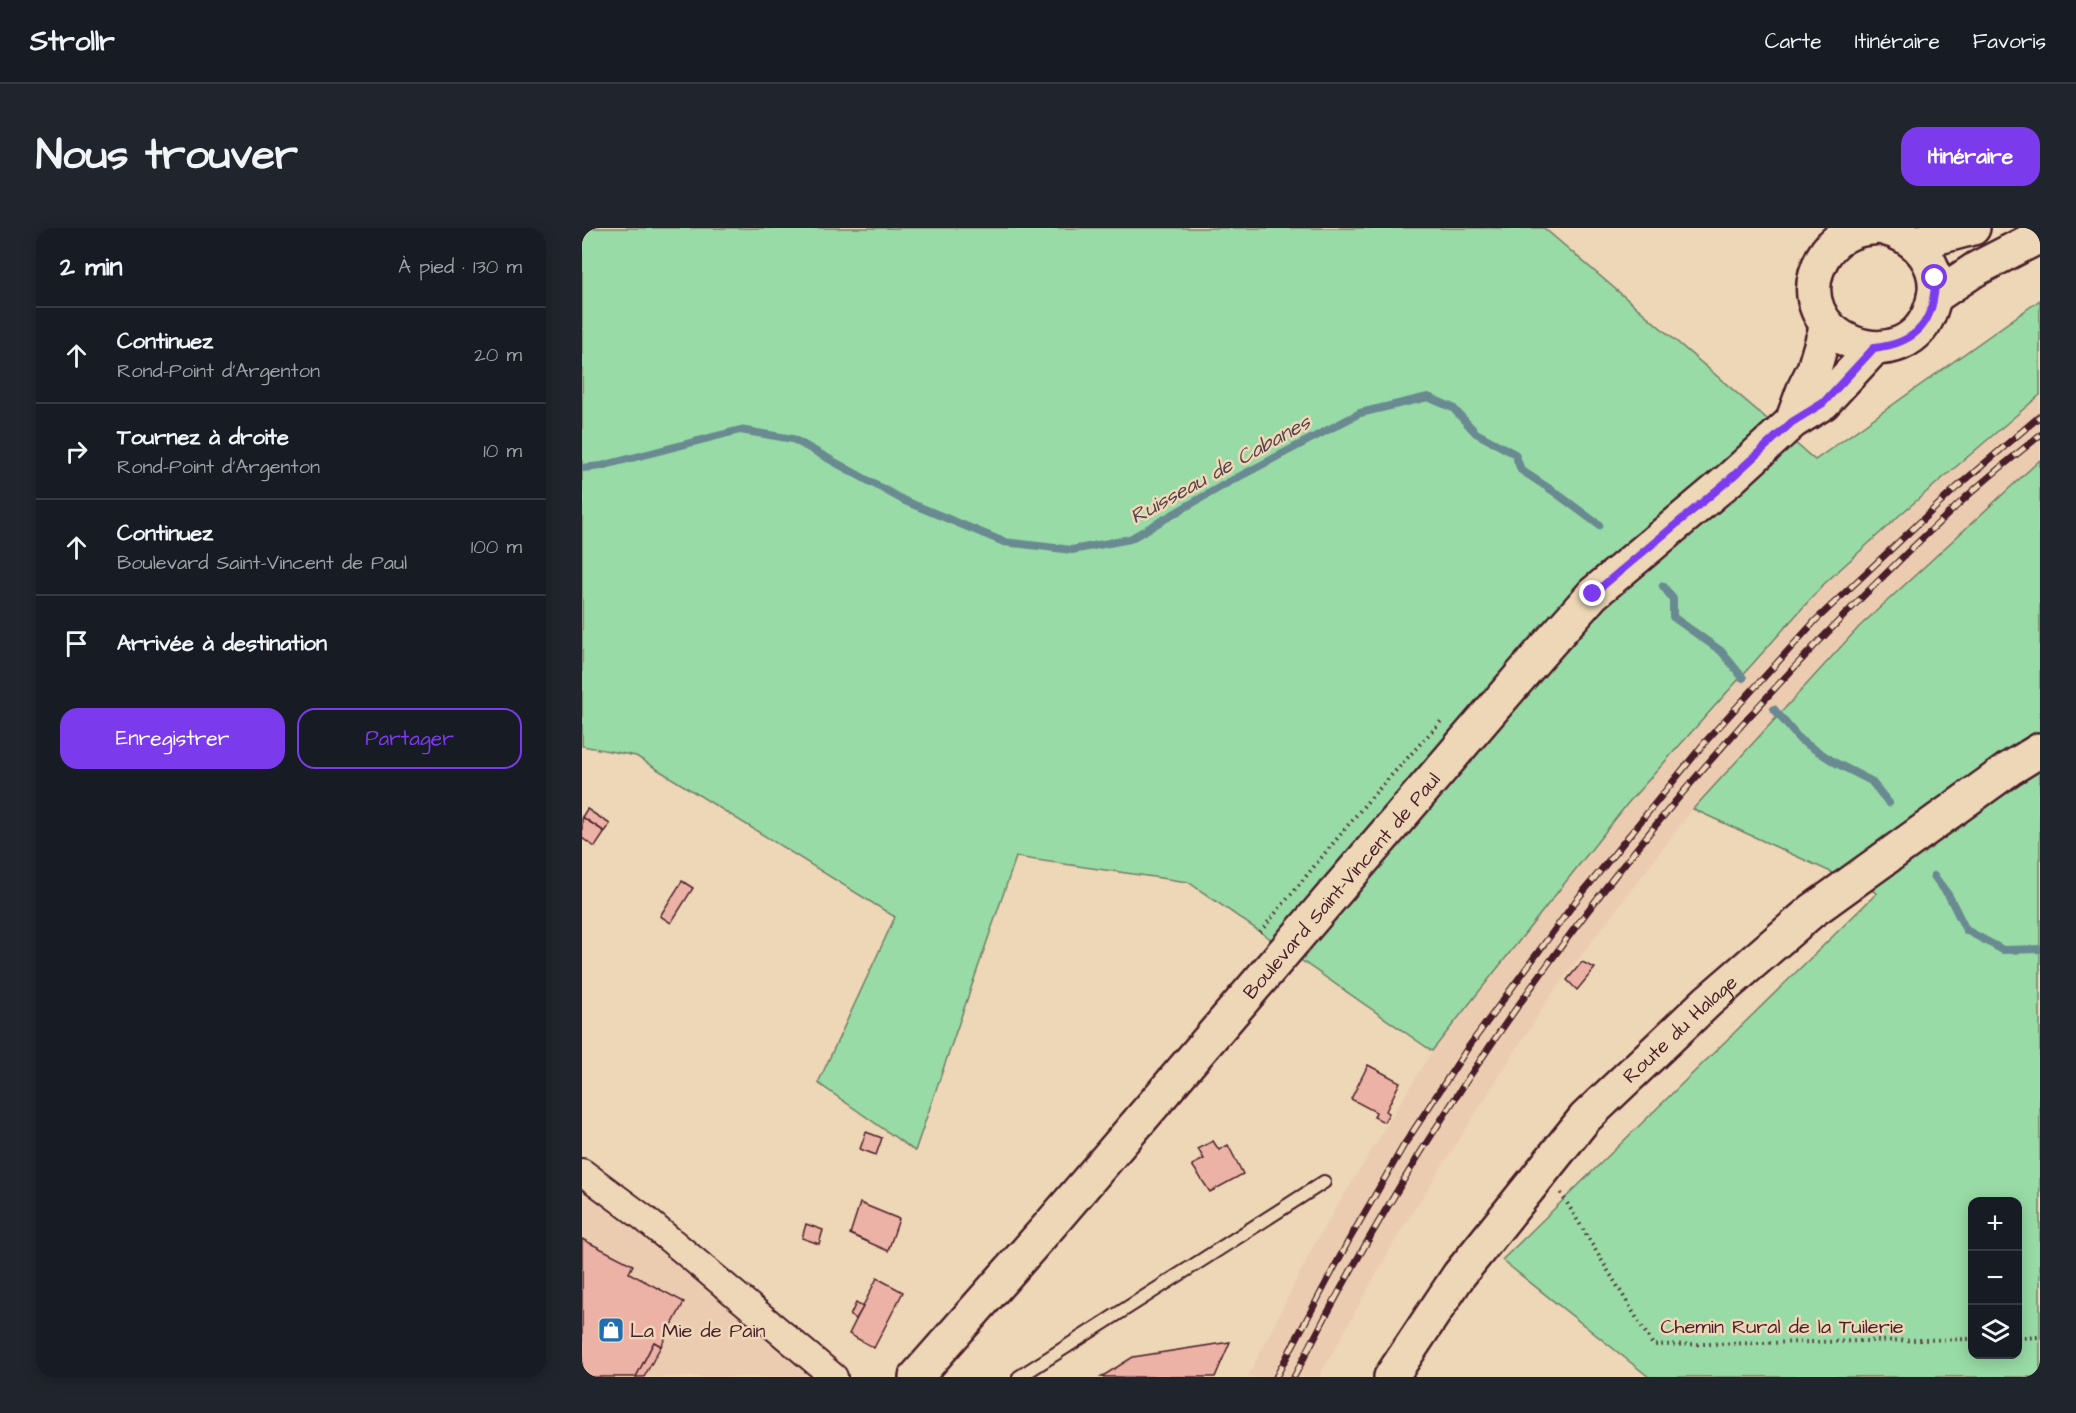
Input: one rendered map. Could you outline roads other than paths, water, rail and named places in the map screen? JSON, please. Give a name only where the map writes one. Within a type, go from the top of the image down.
[{"type":"main road","points":[[1872,228],[1861,229],[1842,237],[1830,237],[1817,267],[1814,287],[1817,307],[1827,325],[1840,337],[1856,345],[1874,348],[1902,342],[1914,334],[1927,317],[1935,297],[1935,278],[1928,259],[1916,243],[1906,236],[1883,228]]},
{"type":"main road","points":[[1916,243],[1973,228]]},
{"type":"main road","points":[[1935,297],[1976,269],[2040,237]]},
{"type":"main road","name":"Boulevard Saint-Vincent de Paul","points":[[1792,422],[1814,369],[1827,325]]},
{"type":"main road","name":"Boulevard Saint-Vincent de Paul","points":[[916,1377],[1050,1226],[1593,594],[1730,479],[1792,422],[1823,403],[1874,348]]},
{"type":"main road","name":"Route du Halage","points":[[1391,1377],[1459,1275],[1593,1110],[1708,1001],[1812,911],[2009,769],[2040,750]]},
{"type":"street","points":[[582,1172],[644,1218],[834,1377]]},
{"type":"lane","points":[[1019,1377],[1324,1182]]},
{"type":"waterway","name":"Ruisseau de Cabanes","points":[[582,468],[601,466],[740,430],[793,439],[905,501],[1004,542],[1072,550],[1130,539],[1229,482],[1360,413],[1428,397],[1453,408],[1476,433],[1515,454],[1521,470],[1599,525]]},
{"type":"waterway","name":"Ruisseau de Cabanes","points":[[1663,586],[1673,599],[1673,617],[1721,651],[1743,678]]},
{"type":"waterway","name":"Ruisseau de Cabanes","points":[[1774,709],[1800,740],[1836,763],[1871,781],[1889,803]]},
{"type":"waterway","name":"Ruisseau de Cabanes","points":[[1934,876],[1949,896],[1966,930],[2003,950],[2040,949]]},
{"type":"railway","points":[[1276,1377],[1349,1240],[1404,1145],[1467,1049],[1575,902],[1706,741],[1816,620],[1956,488],[2040,416]]},
{"type":"railway","points":[[1294,1377],[1359,1255],[1431,1137],[1507,1021],[1588,910],[1675,802],[1766,698],[1861,598],[1961,502],[2040,435]]},
{"type":"place","name":"La Mie de Pain","points":[[611,1330]]}]
